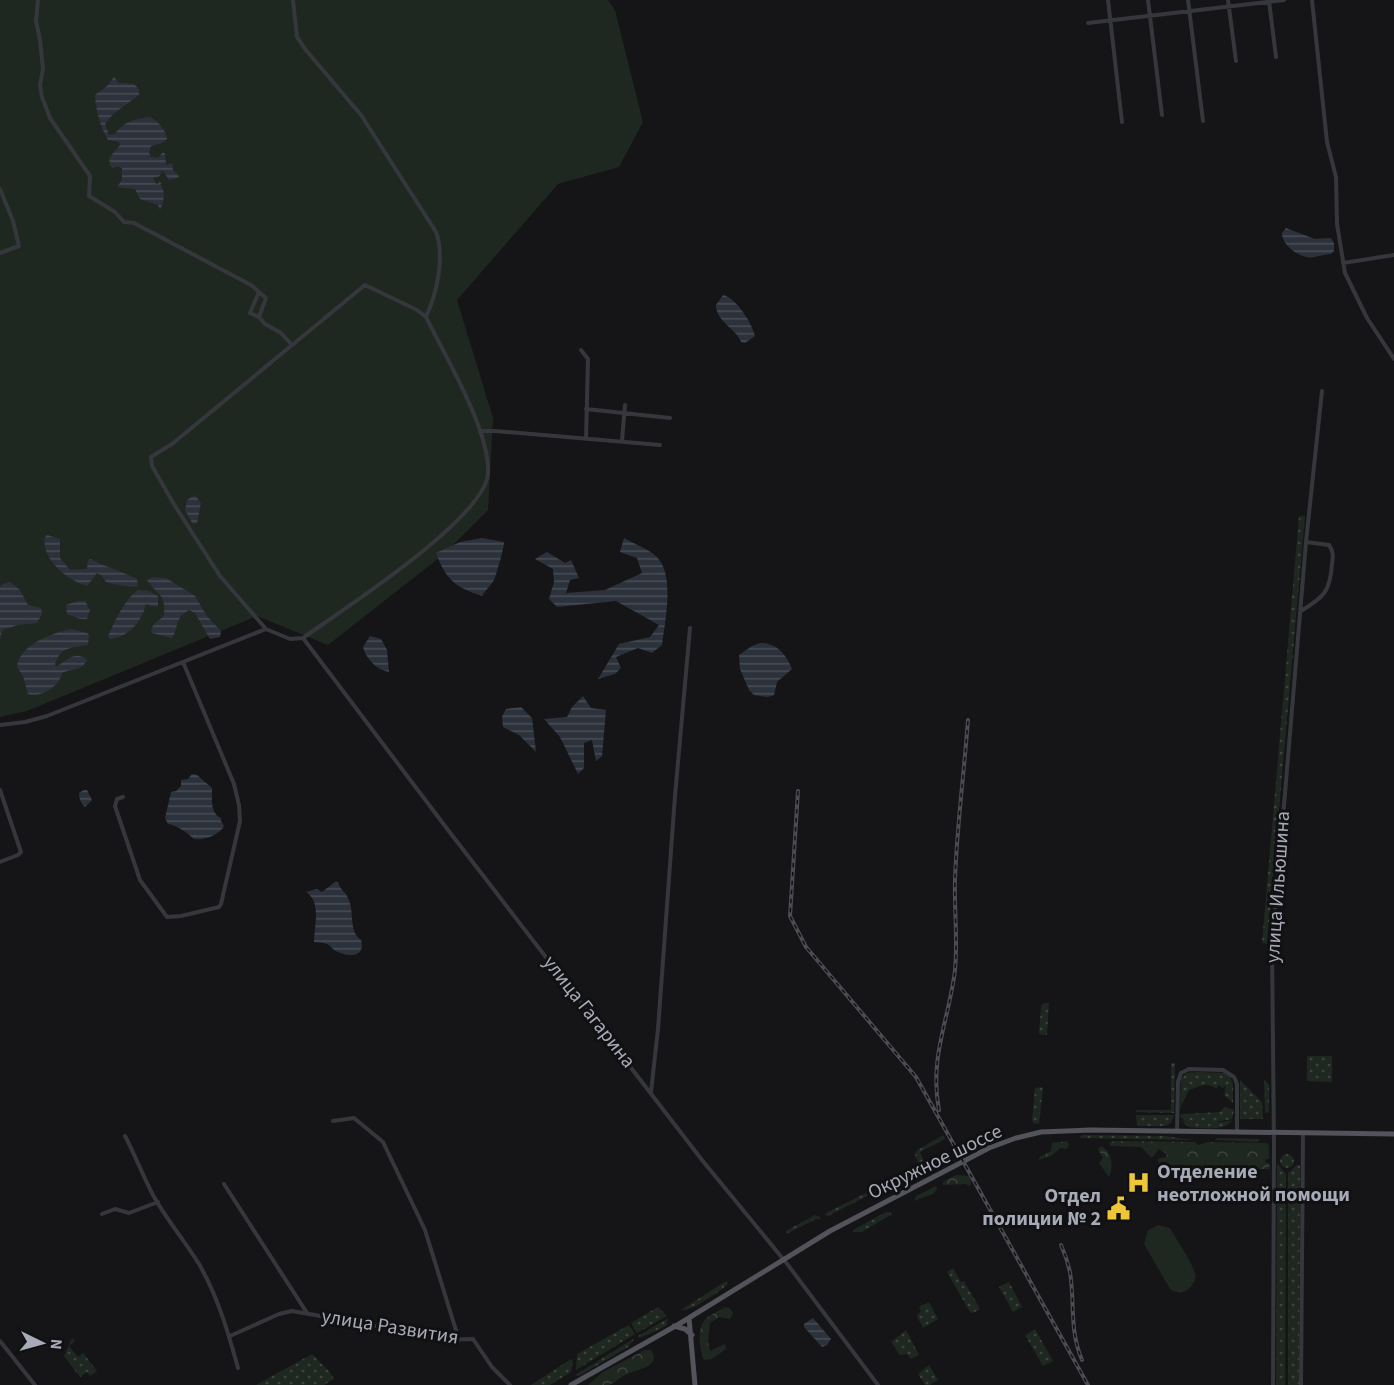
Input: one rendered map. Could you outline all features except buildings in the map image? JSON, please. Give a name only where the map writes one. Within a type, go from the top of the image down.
[{"type":"main road","name":"Окружное шоссе","points":[[571,1385],[689,1318],[783,1258],[963,1161],[1016,1138],[1061,1131],[1394,1134]]},
{"type":"main road","points":[[689,1318],[695,1385]]},
{"type":"main road","points":[[674,1326],[685,1329],[692,1335]]},
{"type":"street","points":[[38,0],[36,21],[43,69],[40,85],[42,97],[50,118],[90,176],[89,196],[115,212],[124,222],[134,223],[251,285],[266,298],[259,317]]},
{"type":"street","points":[[293,0],[297,37],[360,114],[436,232],[439,250],[438,270],[426,317]]},
{"type":"street","points":[[1108,0],[1122,122]]},
{"type":"street","points":[[1148,0],[1162,115]]},
{"type":"street","points":[[1188,0],[1203,121]]},
{"type":"street","points":[[1228,0],[1236,61]]},
{"type":"street","points":[[1088,23],[1284,0]]},
{"type":"street","points":[[1312,0],[1327,142],[1336,177],[1337,224],[1343,263],[1348,282],[1366,318],[1394,359]]},
{"type":"street","points":[[1269,1],[1276,57]]},
{"type":"street","points":[[0,189],[13,221],[19,246],[0,253]]},
{"type":"street","points":[[1343,263],[1394,255]]},
{"type":"street","points":[[365,285],[417,310],[426,317],[481,431],[488,465],[487,478],[482,491],[465,512],[428,546],[303,638],[290,639],[266,630],[220,576],[152,466],[151,457],[172,444],[292,345],[365,285]]},
{"type":"street","points":[[259,292],[250,313],[282,333],[292,345]]},
{"type":"street","points":[[581,350],[588,359],[586,439]]},
{"type":"street","name":"улица Ильюшина","points":[[1273,1385],[1272,949],[1306,542],[1322,391]]},
{"type":"street","points":[[622,441],[625,405]]},
{"type":"street","points":[[586,409],[670,418]]},
{"type":"street","points":[[481,431],[495,430],[660,445]]},
{"type":"street","points":[[1300,612],[1326,592],[1331,582],[1332,549],[1326,543],[1306,542]]},
{"type":"street","points":[[651,1092],[690,628]]},
{"type":"street","points":[[0,725],[47,716],[266,630]]},
{"type":"street","name":"улица Гагарина","points":[[303,638],[408,779],[702,1160],[783,1258],[878,1385]]},
{"type":"street","points":[[123,797],[117,800],[115,806],[140,879],[160,909],[167,917],[219,907],[222,904],[240,821],[239,805],[234,784],[183,662]]},
{"type":"street","points":[[0,720],[6,723]]},
{"type":"street","points":[[0,790],[21,852],[0,862]]},
{"type":"street","points":[[1177,1131],[1178,1082],[1181,1073],[1189,1070],[1223,1070],[1234,1077],[1237,1084],[1237,1132]]},
{"type":"street","points":[[333,1121],[354,1118],[383,1142],[425,1230],[459,1340]]},
{"type":"street","points":[[1301,1385],[1304,1133]]},
{"type":"street","points":[[125,1136],[158,1202],[199,1265],[219,1303],[238,1368]]},
{"type":"street","points":[[224,1184],[307,1313]]},
{"type":"street","points":[[102,1214],[115,1209],[129,1213],[158,1202]]},
{"type":"street","name":"улица Развития","points":[[230,1336],[286,1311],[307,1313],[442,1340],[473,1339],[492,1367],[510,1385]]},
{"type":"street","points":[[0,1341],[35,1385]]},
{"type":"green space","points":[[0,0],[608,0],[615,10],[643,122],[619,167],[558,184],[457,300],[493,418],[488,510],[443,555],[328,645],[257,616],[27,711],[0,717]]},
{"type":"green space","points":[[1299,516],[1305,516],[1267,944],[1262,943]]},
{"type":"green space","points":[[1044,1003],[1049,1003],[1047,1035],[1039,1034],[1041,1007]]},
{"type":"green space","points":[[1307,1056],[1332,1056],[1332,1082],[1307,1081]]},
{"type":"green space","points":[[1171,1063],[1175,1063],[1174,1113],[1136,1112],[1137,1110],[1171,1110]]},
{"type":"green space","points":[[1187,1073],[1229,1075],[1233,1084],[1233,1103],[1224,1095],[1226,1085],[1223,1088],[1218,1085],[1217,1089],[1206,1085],[1189,1090],[1180,1108],[1181,1078]]},
{"type":"green space","points":[[1264,1079],[1269,1085],[1269,1112],[1265,1113]]},
{"type":"green space","points":[[1240,1080],[1262,1102],[1263,1119],[1240,1119]]},
{"type":"green space","points":[[1043,1087],[1039,1124],[1032,1121],[1035,1088]]},
{"type":"green space","points":[[1224,1107],[1234,1110],[1232,1119],[1216,1122],[1232,1120],[1229,1124],[1218,1128],[1188,1127],[1180,1117],[1183,1114],[1220,1112]]},
{"type":"green space","points":[[1136,1115],[1174,1115],[1171,1123],[1165,1126],[1139,1126]]},
{"type":"green space","points":[[943,1135],[945,1139],[920,1152],[929,1172],[917,1177],[923,1172],[915,1156],[916,1151]]},
{"type":"green space","points":[[1082,1135],[1165,1136],[1193,1140],[1079,1138]]},
{"type":"green space","points":[[1217,1138],[1260,1139],[1258,1142],[1215,1140]]},
{"type":"green space","points":[[1067,1141],[1069,1144],[1067,1149],[1060,1148],[1051,1156],[1038,1160],[1051,1151],[1052,1143]]},
{"type":"green space","points":[[1110,1142],[1195,1142],[1198,1145],[1209,1142],[1266,1143],[1269,1145],[1269,1159],[1265,1162],[1269,1163],[1270,1169],[1199,1169],[1191,1165],[1184,1168],[1179,1164],[1169,1168],[1159,1168],[1158,1159],[1166,1157],[1167,1154],[1159,1149],[1152,1158],[1141,1147],[1110,1146]]},
{"type":"green space","points":[[1101,1146],[1108,1152],[1111,1160],[1109,1177],[1099,1163],[1103,1158],[1098,1149]]},
{"type":"green space","points":[[1287,1154],[1292,1156],[1294,1161],[1292,1166],[1287,1168],[1282,1166],[1280,1161],[1282,1156]]},
{"type":"green space","points":[[1277,1163],[1286,1174],[1285,1385],[1276,1385]]},
{"type":"green space","points":[[1300,1165],[1299,1385],[1288,1385],[1288,1173]]},
{"type":"green space","points":[[956,1175],[970,1176],[971,1184],[969,1186],[966,1184],[943,1185],[943,1182]]},
{"type":"green space","points":[[936,1186],[937,1189],[933,1194],[914,1201],[916,1196]]},
{"type":"green space","points":[[870,1191],[871,1194],[828,1216],[825,1215],[826,1213]]},
{"type":"green space","points":[[886,1212],[892,1214],[862,1232],[853,1232],[853,1230]]},
{"type":"green space","points":[[815,1215],[821,1219],[816,1219],[786,1234],[786,1231]]},
{"type":"green space","points":[[1158,1225],[1170,1228],[1194,1269],[1195,1281],[1185,1291],[1178,1292],[1170,1289],[1144,1244],[1148,1230]]},
{"type":"green space","points":[[953,1268],[961,1282],[964,1281],[979,1310],[970,1312],[947,1272]]},
{"type":"green space","points":[[726,1281],[728,1284],[719,1291],[691,1308],[681,1310]]},
{"type":"green space","points":[[1009,1282],[1022,1307],[1013,1312],[999,1287]]},
{"type":"green space","points":[[929,1302],[938,1319],[923,1328],[917,1316],[921,1311],[919,1307]]},
{"type":"green space","points":[[658,1307],[667,1316],[637,1333],[631,1323]]},
{"type":"green space","points":[[725,1307],[730,1308],[733,1313],[730,1319],[719,1317],[710,1323],[708,1341],[710,1351],[725,1344],[726,1349],[712,1359],[704,1360],[701,1352],[700,1330],[704,1321]]},
{"type":"green space","points":[[668,1318],[667,1325],[639,1338],[638,1336]]},
{"type":"green space","points":[[629,1325],[635,1334],[576,1370],[577,1354]]},
{"type":"green space","points":[[1035,1329],[1053,1361],[1043,1366],[1025,1335]]},
{"type":"green space","points":[[906,1330],[919,1355],[911,1359],[907,1354],[900,1355],[891,1342]]},
{"type":"green space","points":[[72,1338],[75,1341],[69,1346],[78,1357],[83,1353],[97,1371],[90,1376],[87,1372],[80,1377],[64,1356]]},
{"type":"green space","points":[[635,1338],[628,1347],[579,1376],[575,1375]]},
{"type":"green space","points":[[645,1350],[651,1350],[653,1361],[651,1364],[608,1385],[588,1385],[603,1372]]},
{"type":"green space","points":[[312,1354],[334,1379],[324,1385],[256,1385]]},
{"type":"green space","points":[[571,1359],[573,1361],[571,1372],[550,1385],[531,1385]]},
{"type":"green space","points":[[929,1365],[938,1380],[925,1385],[918,1374]]},
{"type":"shaded area","points":[[114,77],[119,83],[134,84],[139,89],[139,95],[113,114],[105,124],[109,135],[115,134],[130,121],[150,117],[165,132],[167,139],[151,146],[149,153],[151,157],[158,158],[165,153],[166,165],[172,163],[173,170],[179,176],[169,180],[162,170],[160,176],[153,178],[157,185],[159,181],[162,183],[160,184],[164,197],[160,210],[158,205],[140,199],[135,189],[117,187],[122,180],[122,168],[117,166],[113,168],[109,158],[120,145],[119,142],[108,140],[105,135],[96,107],[95,95]]},
{"type":"shaded area","points":[[1286,228],[1315,239],[1331,238],[1334,251],[1331,254],[1312,257],[1302,256],[1284,241],[1282,233]]},
{"type":"shaded area","points":[[723,295],[738,306],[751,325],[755,336],[745,343],[741,342],[719,316],[716,305]]},
{"type":"shaded area","points":[[195,495],[201,503],[197,523],[193,524],[185,510],[187,500]]},
{"type":"shaded area","points":[[47,535],[60,539],[60,558],[70,570],[87,569],[88,560],[91,559],[137,579],[138,586],[106,582],[97,573],[87,586],[72,579],[57,568],[47,554],[45,537]]},
{"type":"shaded area","points":[[482,538],[504,542],[494,580],[482,596],[458,586],[444,570],[436,553],[460,542]]},
{"type":"shaded area","points":[[624,538],[654,554],[663,565],[666,575],[667,599],[662,645],[652,653],[638,648],[616,657],[621,668],[615,674],[598,679],[619,644],[650,637],[659,625],[616,601],[557,607],[549,599],[554,582],[553,569],[535,559],[547,552],[565,563],[571,560],[579,578],[570,580],[566,593],[605,590],[642,573],[637,558],[620,552]]},
{"type":"shaded area","points":[[152,577],[166,578],[195,596],[207,616],[221,631],[220,637],[210,639],[195,613],[189,610],[181,616],[172,638],[152,633],[154,624],[164,616],[164,603],[147,580]]},
{"type":"shaded area","points":[[10,582],[20,590],[28,605],[41,608],[42,614],[37,623],[2,630],[0,640],[0,587]]},
{"type":"shaded area","points":[[138,590],[148,591],[158,596],[158,606],[146,604],[138,622],[129,632],[110,639],[108,636],[120,611]]},
{"type":"shaded area","points":[[85,601],[90,610],[87,619],[67,614],[66,605]]},
{"type":"shaded area","points":[[71,629],[87,633],[89,635],[88,645],[64,651],[57,658],[56,667],[75,656],[87,660],[85,664],[62,673],[57,683],[44,693],[28,694],[23,676],[17,667],[19,659],[30,646],[38,641]]},
{"type":"shaded area","points":[[370,636],[381,639],[387,650],[389,672],[376,666],[367,656],[363,647]]},
{"type":"shaded area","points":[[760,643],[780,650],[792,669],[777,682],[774,695],[768,697],[754,695],[749,690],[740,669],[739,655]]},
{"type":"shaded area","points":[[583,696],[591,708],[606,710],[602,756],[596,761],[592,740],[584,743],[584,768],[578,774],[560,737],[544,719],[567,717],[572,707]]},
{"type":"shaded area","points":[[521,707],[532,718],[536,752],[519,735],[503,727],[502,717],[506,709]]},
{"type":"shaded area","points":[[192,774],[197,775],[212,788],[213,809],[221,818],[224,826],[215,835],[202,839],[194,839],[178,827],[168,824],[165,818],[171,792],[181,786],[181,780],[188,779]]},
{"type":"shaded area","points":[[87,790],[92,800],[85,807],[79,795]]},
{"type":"shaded area","points":[[338,882],[350,903],[354,931],[361,940],[362,946],[359,953],[351,955],[341,953],[327,944],[314,942],[316,908],[311,896],[306,892],[317,889],[322,892]]},
{"type":"shaded area","points":[[813,1318],[831,1339],[827,1345],[822,1347],[804,1327],[804,1324]]},
{"type":"railway","points":[[939,1110],[936,1073],[955,970],[956,859],[968,720]]},
{"type":"railway","points":[[798,791],[790,916],[806,947],[916,1077],[1088,1385]]},
{"type":"railway","points":[[1061,1245],[1070,1272],[1075,1338],[1082,1360]]},
{"type":"place","name":"Отделение неотложной помощи","points":[[1139,1183]]},
{"type":"place","name":"Отдел полиции № 2","points":[[1119,1208]]}]
